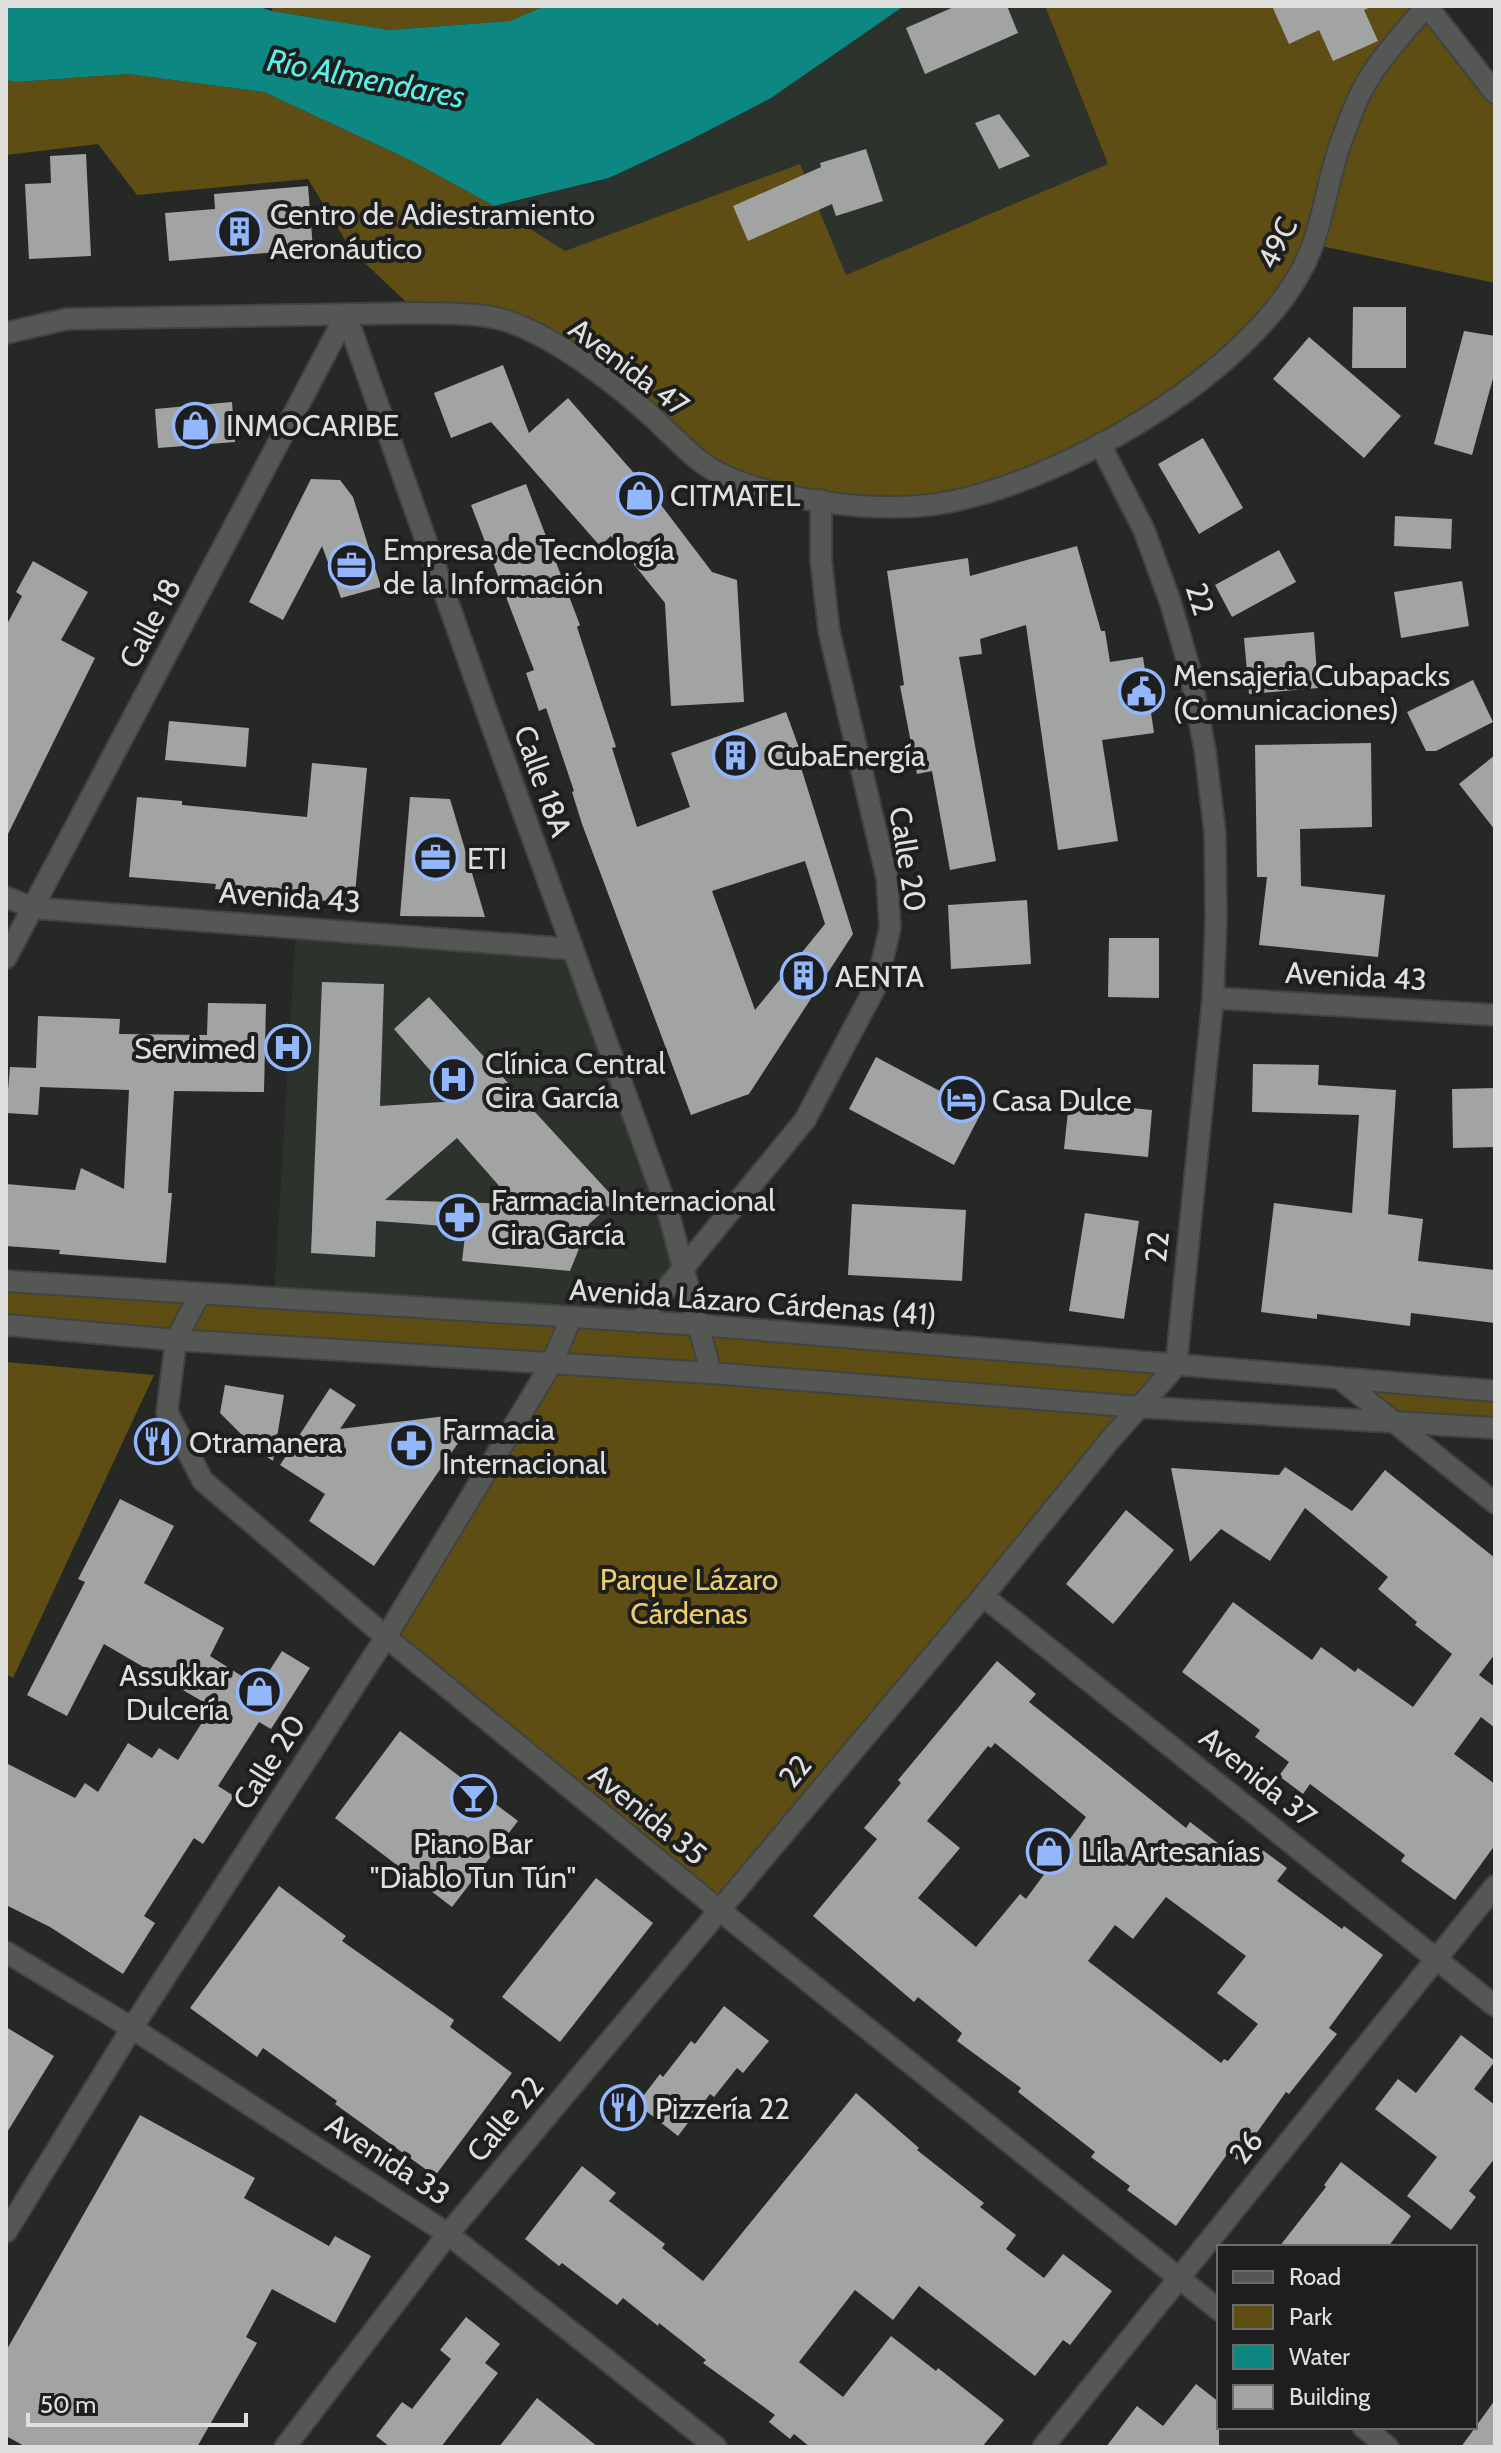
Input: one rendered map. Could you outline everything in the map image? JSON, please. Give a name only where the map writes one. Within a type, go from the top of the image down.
[{"type":"street","points":[[1426,6],[1495,93]]},
{"type":"street","name":"49C","points":[[1100,444],[1215,370],[1249,339],[1279,304],[1304,266],[1322,220],[1339,149],[1367,80],[1426,6]]},
{"type":"street","name":"Avenida 47","points":[[6,333],[67,319],[454,314],[509,322],[559,348],[598,374],[647,412],[686,450],[719,474],[750,486],[855,505],[900,508],[983,494],[1029,478],[1100,444]]},
{"type":"street","name":"Calle 18","points":[[6,958],[346,315]]},
{"type":"street","name":"Calle 18A","points":[[346,315],[668,1211],[685,1268]]},
{"type":"street","name":"22","points":[[718,1909],[1176,1366],[1213,998],[1215,833],[1205,750],[1189,667],[1170,601],[1144,530],[1100,444]]},
{"type":"street","name":"Calle 20","points":[[639,1322],[805,1120],[877,984],[890,928],[887,878],[829,631],[821,560],[821,500]]},
{"type":"street","name":"Avenida 43","points":[[6,897],[33,908],[572,949]]},
{"type":"street","name":"Avenida 43","points":[[1213,998],[1495,1015]]},
{"type":"street","points":[[685,1268],[711,1373]]},
{"type":"street","name":"Avenida Lázaro Cárdenas (41)","points":[[6,1281],[700,1325],[1495,1391]]},
{"type":"street","name":"Avenida 35","points":[[199,1295],[176,1340],[167,1412],[203,1481],[386,1637],[718,1909],[1217,2308]]},
{"type":"street","name":"Calle 20","points":[[6,2232],[132,2028],[386,1637],[552,1363],[571,1318]]},
{"type":"street","points":[[6,1325],[176,1340],[711,1373],[1139,1407],[1495,1428]]},
{"type":"street","points":[[1339,1378],[1495,1503]]},
{"type":"street","name":"Avenida 37","points":[[983,1596],[1495,2006]]},
{"type":"street","name":"26","points":[[1043,2447],[1495,1886]]},
{"type":"street","name":"Calle 22","points":[[285,2447],[448,2234],[718,1909]]},
{"type":"street","name":"Avenida 33","points":[[6,1952],[132,2028],[448,2234],[716,2447]]},
{"type":"street","points":[[1366,2429],[1388,2447]]},
{"type":"shaded area","points":[[904,6],[1045,6],[1108,164],[846,275],[800,164],[565,251],[494,206],[608,179],[771,98]]},
{"type":"shaded area","name":"Clínica Central Cira García","points":[[296,928],[572,949],[685,1268],[639,1322],[274,1300]]},
{"type":"green space","points":[[273,6],[545,6],[510,21],[389,30],[272,11]]},
{"type":"green space","points":[[1045,6],[1427,6],[1495,93],[1495,283],[1312,244],[1279,304],[1124,430],[938,504],[750,486],[647,412],[509,322],[418,313],[352,251],[308,179],[137,195],[98,144],[6,155],[6,80],[17,82],[128,74],[264,92],[410,160],[494,206],[565,251],[800,164],[846,275],[1108,164]]},
{"type":"green space","name":"Parque Lázaro Cárdenas","points":[[6,1281],[1179,1355],[718,1909],[386,1637],[552,1364],[6,1325]]},
{"type":"green space","points":[[6,1362],[154,1375],[13,1678],[6,1674]]},
{"type":"green space","points":[[1336,1368],[1495,1380],[1495,1424],[1397,1417]]},
{"type":"water","name":"Río Almendares","points":[[6,6],[256,6],[389,30],[510,21],[545,6],[904,6],[771,98],[690,140],[609,178],[494,206],[410,160],[264,92],[128,74],[17,82],[6,80]]},
{"type":"building","points":[[956,6],[1007,6],[1018,33],[925,74],[906,28]]},
{"type":"building","points":[[1272,6],[1373,6],[1364,10],[1378,41],[1333,61],[1319,30],[1289,44]]},
{"type":"building","points":[[999,114],[1030,156],[999,169],[975,123]]},
{"type":"building","points":[[866,149],[883,201],[836,216],[832,204],[748,241],[733,206],[821,167],[820,163]]},
{"type":"building","points":[[86,154],[91,256],[29,259],[25,184],[51,183],[50,156]]},
{"type":"building","name":"Centro de Adiestramiento Aeronáutico","points":[[308,186],[313,249],[169,261],[165,213],[215,209],[214,194]]},
{"type":"building","points":[[1353,307],[1406,307],[1406,368],[1352,368]]},
{"type":"building","points":[[1464,331],[1495,336],[1495,371],[1472,455],[1434,444]]},
{"type":"building","points":[[1309,337],[1401,416],[1364,458],[1273,379]]},
{"type":"building","points":[[503,365],[529,433],[568,398],[655,497],[712,572],[737,580],[744,702],[671,706],[665,603],[611,536],[600,546],[491,422],[451,438],[434,393]]},
{"type":"building","name":"INMOCARIBE","points":[[232,402],[235,442],[158,448],[155,409]]},
{"type":"building","points":[[1203,438],[1243,508],[1199,534],[1158,464]]},
{"type":"building","name":"Empresa de Tecnología de la Información","points":[[311,479],[340,480],[353,497],[381,587],[341,598],[322,546],[283,620],[249,602]]},
{"type":"building","points":[[526,484],[580,625],[577,627],[616,747],[612,748],[637,827],[690,807],[671,753],[786,712],[802,756],[798,758],[853,934],[749,1094],[691,1115],[582,824],[546,708],[539,711],[526,673],[534,670],[471,505]],"holes":[[[805,861],[825,924],[755,1010],[712,891]]]},
{"type":"building","points":[[1395,516],[1452,519],[1451,549],[1394,546]]},
{"type":"building","points":[[1077,546],[1101,631],[1105,631],[1110,662],[1143,657],[1154,733],[1102,740],[1118,841],[1058,850],[1026,625],[980,639],[982,654],[959,657],[996,861],[950,870],[932,771],[917,774],[900,686],[904,685],[887,571],[968,558],[970,576]]},
{"type":"building","points":[[1279,550],[1296,582],[1232,617],[1215,585]]},
{"type":"building","points":[[33,561],[88,592],[61,640],[95,658],[6,838],[6,626],[22,596],[16,592]]},
{"type":"building","points":[[1462,581],[1469,626],[1401,638],[1394,592]]},
{"type":"building","points":[[1314,632],[1318,688],[1249,694],[1244,638]]},
{"type":"building","points":[[1473,680],[1493,722],[1436,751],[1426,751],[1407,712]]},
{"type":"building","points":[[169,721],[249,728],[246,767],[165,760]]},
{"type":"building","points":[[1371,743],[1372,827],[1300,829],[1301,886],[1385,895],[1378,957],[1259,945],[1267,877],[1257,877],[1255,745]]},
{"type":"building","points":[[1495,755],[1495,830],[1459,784]]},
{"type":"building","points":[[312,763],[367,768],[354,904],[215,889],[216,884],[129,877],[137,797],[182,801],[182,805],[307,817]]},
{"type":"building","name":"ETI","points":[[410,797],[450,799],[485,917],[400,916]]},
{"type":"building","points":[[1027,900],[1031,964],[951,969],[948,905]]},
{"type":"building","points":[[1109,938],[1159,938],[1159,998],[1108,997]]},
{"type":"building","points":[[322,982],[384,984],[380,1106],[457,1101],[394,1029],[429,997],[616,1200],[589,1224],[570,1271],[462,1261],[466,1228],[376,1221],[375,1257],[311,1253]],"holes":[[[457,1138],[515,1204],[385,1200]]]},
{"type":"building","points":[[208,1003],[266,1004],[264,1092],[174,1091],[168,1193],[172,1193],[166,1263],[6,1246],[6,1184],[75,1190],[81,1168],[124,1189],[129,1090],[40,1087],[38,1115],[6,1113],[10,1067],[36,1068],[38,1016],[120,1019],[119,1034],[207,1035]]},
{"type":"building","points":[[876,1057],[981,1113],[954,1165],[849,1109]]},
{"type":"building","points":[[1253,1064],[1319,1065],[1318,1085],[1396,1090],[1388,1214],[1423,1219],[1418,1261],[1495,1270],[1495,1323],[1411,1313],[1410,1326],[1317,1314],[1317,1319],[1261,1312],[1274,1203],[1352,1213],[1359,1115],[1252,1112]]},
{"type":"building","points":[[1495,1088],[1495,1147],[1453,1148],[1452,1089]]},
{"type":"building","points":[[1069,1102],[1152,1110],[1148,1157],[1064,1149]]},
{"type":"building","points":[[852,1204],[966,1210],[962,1281],[848,1275]]},
{"type":"building","points":[[1085,1213],[1139,1221],[1124,1319],[1069,1311]]},
{"type":"building","points":[[225,1385],[284,1395],[273,1461],[257,1450],[220,1413]]},
{"type":"building","points":[[330,1388],[356,1405],[340,1429],[446,1416],[467,1430],[374,1566],[309,1521],[325,1494],[280,1465]]},
{"type":"building","points":[[1285,1467],[1352,1511],[1385,1470],[1495,1558],[1495,1654],[1479,1675],[1495,1687],[1495,1728],[1481,1717],[1454,1754],[1495,1784],[1495,1845],[1455,1900],[1401,1861],[1405,1855],[1310,1784],[1303,1794],[1279,1776],[1289,1762],[1255,1737],[1260,1730],[1182,1672],[1233,1602],[1312,1660],[1321,1647],[1355,1672],[1358,1668],[1413,1707],[1452,1654],[1415,1625],[1417,1622],[1378,1589],[1388,1577],[1305,1508],[1270,1561],[1221,1529],[1190,1562],[1171,1468],[1279,1475]]},
{"type":"building","points":[[120,1499],[174,1526],[144,1583],[224,1628],[210,1656],[259,1687],[282,1651],[310,1668],[271,1729],[259,1722],[218,1786],[234,1796],[203,1844],[194,1838],[144,1916],[155,1923],[123,1974],[50,1927],[6,1905],[6,1763],[75,1798],[85,1783],[98,1792],[128,1743],[152,1758],[159,1748],[178,1760],[212,1707],[104,1644],[67,1716],[27,1695],[85,1582],[78,1579]]},
{"type":"building","points":[[1126,1510],[1174,1550],[1113,1624],[1066,1584]]},
{"type":"building","points":[[997,1661],[1036,1694],[1029,1702],[1186,1828],[1190,1822],[1244,1863],[1257,1846],[1287,1868],[1277,1881],[1383,1955],[1329,2028],[1337,2034],[1289,2094],[1286,2092],[1237,2160],[1228,2153],[1176,2226],[1127,2190],[1130,2186],[1091,2157],[1095,2152],[1018,2092],[1021,2088],[957,2041],[962,2033],[918,1997],[914,2002],[813,1916],[877,1839],[864,1828],[901,1783],[898,1780]],"holes":[[[995,1743],[1086,1817],[1026,1899],[1020,1894],[976,1947],[918,1898],[960,1848],[927,1821],[988,1746],[991,1748]],[[1166,1897],[1246,1956],[1217,1993],[1258,2024],[1228,2061],[1224,2059],[1221,2063],[1088,1961],[1115,1925],[1133,1939]]]},
{"type":"building","points":[[400,1731],[518,1821],[452,1907],[335,1818]]},
{"type":"building","points":[[596,1878],[653,1923],[560,2042],[502,1997]]},
{"type":"building","points":[[279,1886],[346,1936],[342,1941],[454,2020],[450,2027],[512,2073],[435,2176],[263,2048],[257,2057],[190,2008]]},
{"type":"building","points":[[724,2006],[769,2041],[743,2073],[737,2068],[714,2097],[710,2094],[678,2136],[637,2104],[691,2041],[695,2044]]},
{"type":"building","points":[[6,2027],[54,2056],[6,2134]]},
{"type":"building","points":[[1461,2035],[1495,2061],[1474,2089],[1495,2105],[1495,2158],[1469,2191],[1476,2197],[1451,2230],[1407,2196],[1437,2157],[1375,2109],[1398,2079],[1416,2093]]},
{"type":"building","points":[[856,2093],[919,2148],[917,2150],[984,2203],[980,2207],[1016,2235],[1006,2249],[1044,2278],[1063,2254],[1112,2291],[1070,2345],[1063,2340],[1035,2376],[919,2286],[893,2320],[855,2290],[799,2362],[843,2397],[891,2336],[1004,2420],[982,2447],[810,2447],[794,2434],[790,2439],[769,2422],[775,2415],[703,2363],[706,2360],[659,2323],[658,2326],[623,2298],[617,2305],[525,2239],[582,2166],[616,2193],[609,2201],[665,2244],[662,2248],[703,2281]]},
{"type":"building","points":[[140,2115],[255,2178],[244,2198],[329,2246],[335,2236],[371,2256],[335,2323],[272,2289],[246,2337],[257,2343],[197,2447],[26,2447],[6,2436],[6,2351]]},
{"type":"building","points":[[1341,2162],[1411,2216],[1389,2245],[1281,2245],[1326,2187],[1324,2185]]},
{"type":"building","points":[[466,2317],[500,2344],[485,2363],[498,2373],[441,2447],[390,2447],[376,2436],[402,2402],[412,2409],[451,2359],[440,2350]]},
{"type":"building","points":[[1196,2384],[1217,2400],[1219,2447],[1106,2447],[1137,2406],[1163,2426]]},
{"type":"building","points":[[537,2398],[598,2447],[499,2447]]},
{"type":"building","points":[[1495,2400],[1495,2447],[1461,2447],[1477,2429]]},
{"type":"place","name":"Centro de Adiestramiento Aeronáutico","points":[[239,231]]},
{"type":"place","name":"INMOCARIBE","points":[[195,425]]},
{"type":"place","name":"CITMATEL","points":[[639,495]]},
{"type":"place","name":"Empresa de Tecnología de la Información","points":[[352,566]]},
{"type":"place","name":"Mensajeria Cubapacks (Comunicaciones)","points":[[1142,692]]},
{"type":"place","name":"CubaEnergía","points":[[736,755]]},
{"type":"place","name":"ETI","points":[[436,858]]},
{"type":"place","name":"AENTA","points":[[804,976]]},
{"type":"place","name":"Servimed","points":[[287,1048]]},
{"type":"place","name":"Clínica Central Cira García","points":[[454,1080]]},
{"type":"place","name":"Casa Dulce","points":[[961,1100]]},
{"type":"place","name":"Farmacia Internacional Cira García","points":[[460,1217]]},
{"type":"place","name":"Otramanera","points":[[158,1442]]},
{"type":"place","name":"Farmacia Internacional","points":[[411,1446]]},
{"type":"place","name":"Assukkar Dulcería","points":[[260,1692]]},
{"type":"place","name":"Piano Bar \"Diablo Tun Tún\"","points":[[473,1797]]},
{"type":"place","name":"Lila Artesanías","points":[[1050,1851]]},
{"type":"place","name":"Pizzería 22","points":[[624,2108]]}]
